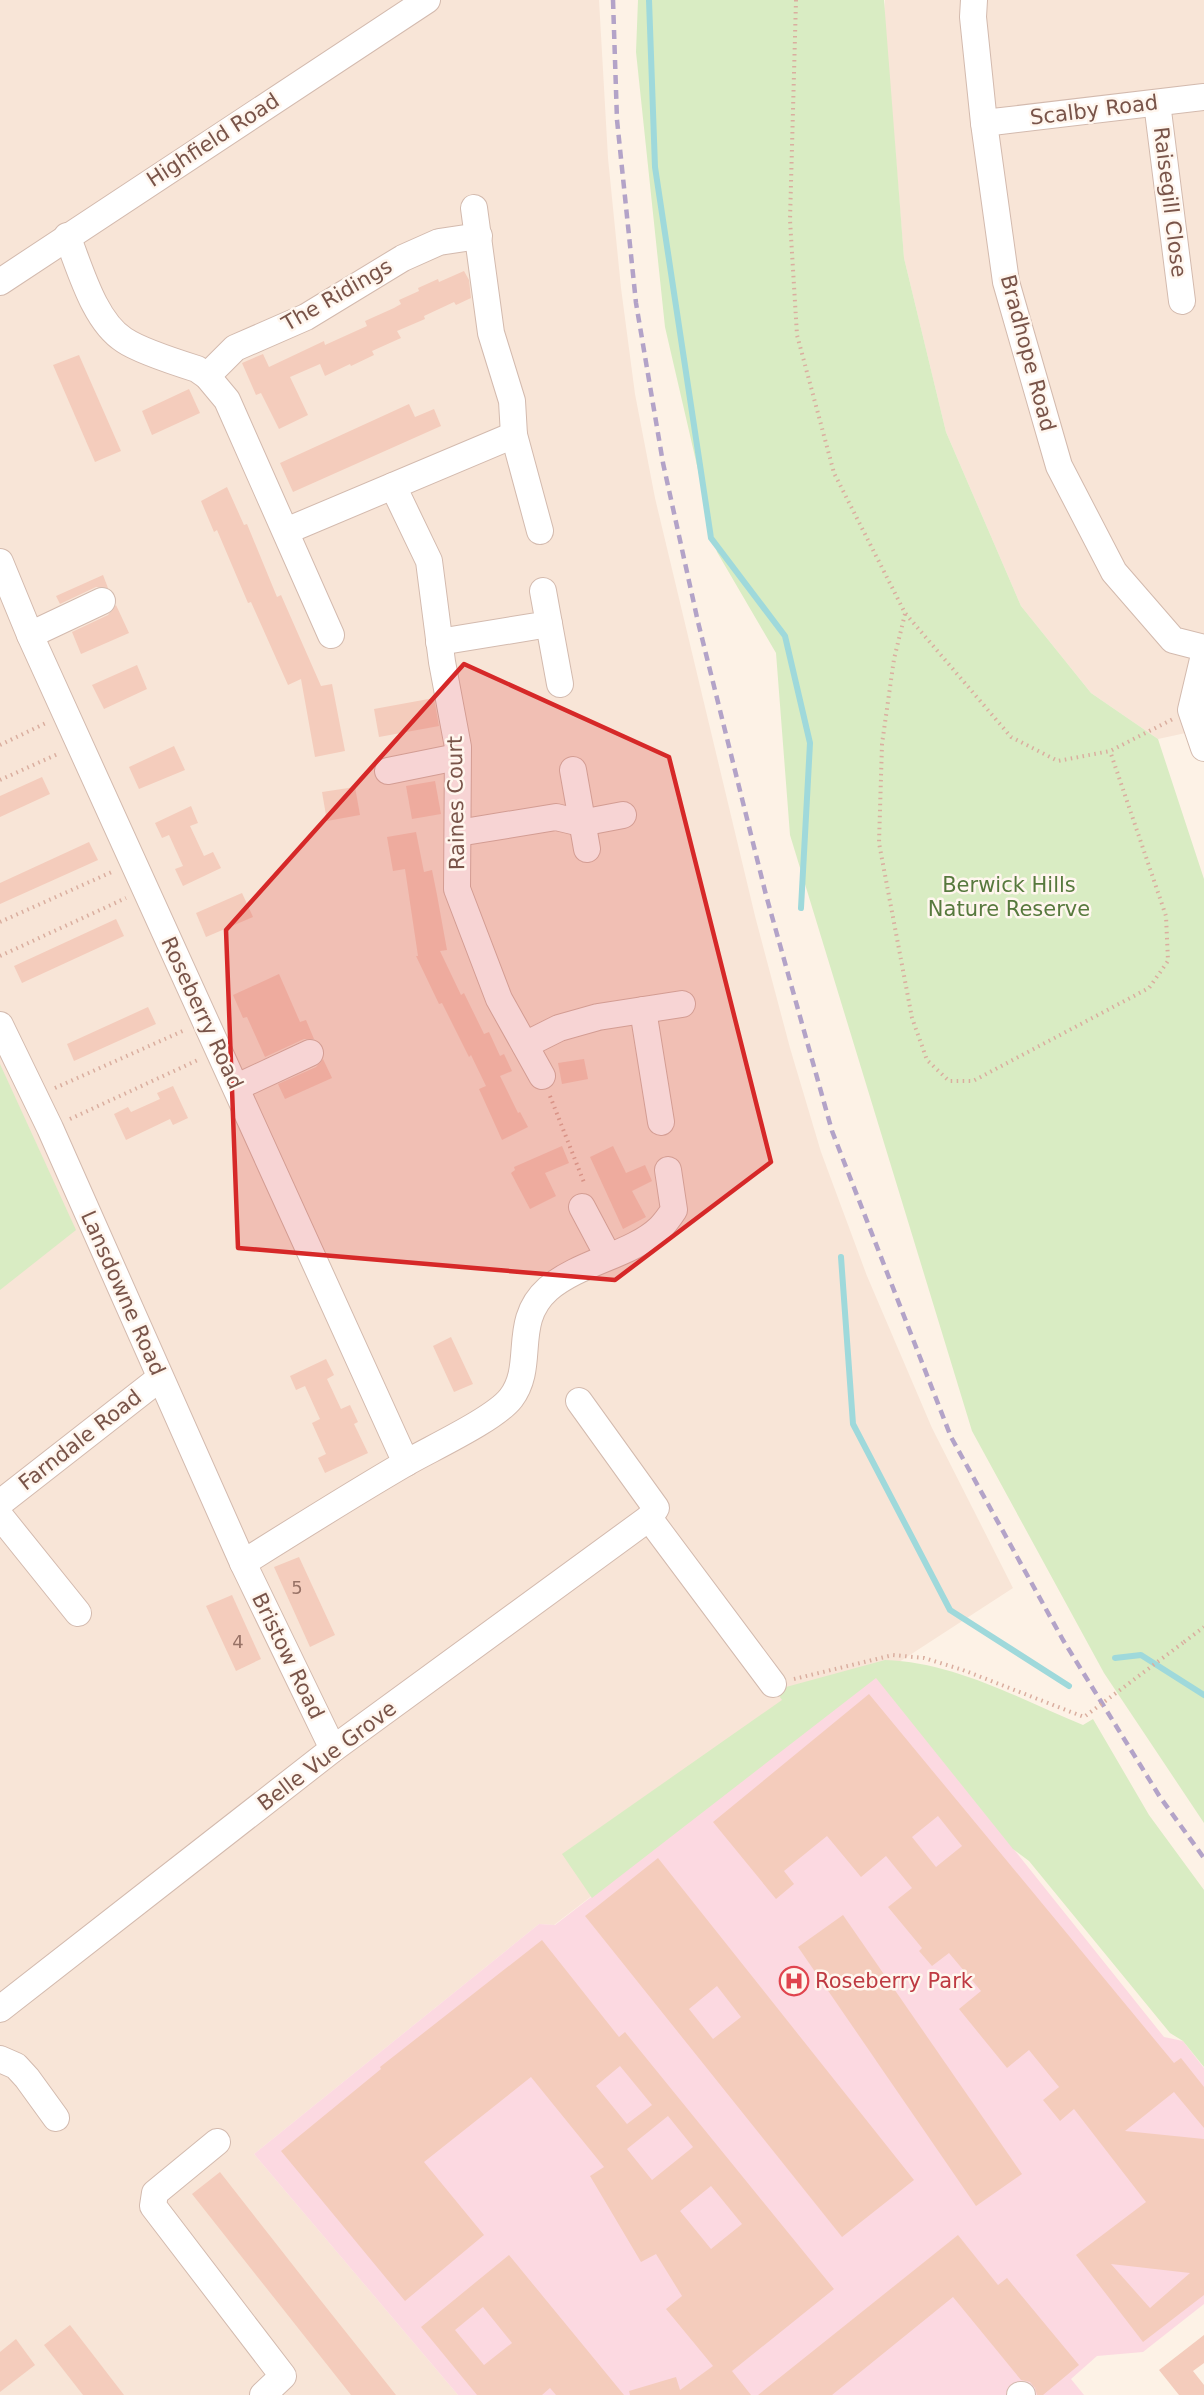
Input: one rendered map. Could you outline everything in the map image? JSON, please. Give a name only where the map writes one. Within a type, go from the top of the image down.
[{"type":"street","name":"Highfield Road","points":[[0,282],[427,0]]},
{"type":"street","name":"Bradhope Road","points":[[974,0],[973,17],[984,123],[1006,282],[1059,466],[1114,572],[1173,640],[1204,648]]},
{"type":"street","name":"Scalby Road","points":[[984,123],[1204,97]]},
{"type":"street","name":"Raisegill Close","points":[[1157,103],[1182,301]]},
{"type":"street","points":[[474,208],[491,333],[512,401],[514,435],[540,531]]},
{"type":"street","points":[[67,236],[94,303],[110,328],[124,341],[197,369],[207,376],[227,400],[331,634]]},
{"type":"street","name":"The Ridings","points":[[207,376],[235,348],[306,317],[403,258],[439,242],[479,236]]},
{"type":"street","points":[[286,531],[514,435]]},
{"type":"street","name":"Raines Court","points":[[393,486],[429,561],[458,757],[458,889],[499,999],[542,1076]]},
{"type":"street","name":"Roseberry Road","points":[[0,562],[30,635],[406,1463]]},
{"type":"street","points":[[543,591],[560,684]]},
{"type":"street","points":[[30,635],[102,601]]},
{"type":"street","points":[[440,642],[549,624]]},
{"type":"street","points":[[1204,655],[1191,710],[1204,748]]},
{"type":"street","points":[[388,771],[458,757]]},
{"type":"street","points":[[573,770],[587,849]]},
{"type":"street","points":[[458,833],[556,817],[581,823],[623,815]]},
{"type":"street","points":[[525,1045],[559,1028],[598,1017],[682,1004]]},
{"type":"street","points":[[642,1010],[662,1122]]},
{"type":"street","name":"Lansdowne Road","points":[[0,1025],[50,1128],[243,1563]]},
{"type":"street","points":[[237,1087],[310,1053]]},
{"type":"street","points":[[243,1563],[406,1463],[496,1412],[510,1399],[519,1383],[523,1364],[525,1330],[537,1302],[549,1289],[608,1256],[630,1247],[659,1229],[674,1210],[668,1170]]},
{"type":"street","points":[[584,1198],[608,1256]]},
{"type":"street","name":"Farndale Road","points":[[0,1503],[160,1378]]},
{"type":"street","points":[[579,1401],[653,1513],[773,1684]]},
{"type":"street","name":"Belle Vue Grove","points":[[0,2008],[333,1749],[653,1513]]},
{"type":"street","points":[[0,1515],[78,1613]]},
{"type":"street","name":"Bristow Road","points":[[243,1563],[333,1749]]},
{"type":"street","points":[[0,2059],[16,2066],[56,2118]]},
{"type":"street","points":[[217,2142],[155,2193],[153,2206],[283,2376],[263,2395]]},
{"type":"path","points":[[796,0],[790,220],[797,335],[834,473],[905,613],[1011,736],[1058,761],[1110,751],[1191,710]]},
{"type":"path","points":[[905,613],[894,659],[882,744],[879,843],[912,1018],[927,1060],[949,1081],[973,1081],[1149,988],[1168,961],[1166,916],[1110,751]]},
{"type":"path","points":[[0,745],[66,714]]},
{"type":"path","points":[[0,780],[80,744]]},
{"type":"path","points":[[0,922],[134,863]]},
{"type":"path","points":[[0,957],[146,889]]},
{"type":"path","points":[[35,1097],[206,1021]]},
{"type":"path","points":[[50,1128],[219,1050]]},
{"type":"path","points":[[542,1076],[584,1198]]},
{"type":"path","points":[[773,1684],[893,1655],[924,1658],[963,1670],[1084,1717],[1204,1627]]},
{"type":"highlighted area","points":[[464,664],[669,757],[771,1162],[615,1280],[238,1248],[226,930]]},
{"type":"shaded area","points":[[0,0],[599,0],[608,158],[621,288],[635,394],[655,498],[755,916],[790,1048],[821,1152],[867,1276],[932,1428],[1013,1588],[876,1677],[554,1925],[539,1924],[254,2154],[458,2395],[0,2395]]},
{"type":"shaded area","points":[[885,0],[1204,0],[1204,729],[1158,739],[1091,693],[1021,606],[946,432],[904,258],[884,14]]},
{"type":"shaded area","name":"Roseberry Park","points":[[876,1677],[1164,2037],[1183,2041],[1204,2068],[1204,2304],[1143,2352],[1097,2356],[1071,2379],[1084,2395],[458,2395],[254,2154],[539,1924],[555,1925]]},
{"type":"green space","name":"Berwick Hills Nature Reserve","points":[[638,0],[884,0],[904,258],[946,432],[1021,606],[1091,693],[1158,739],[1204,879],[1204,1823],[1104,1673],[972,1431],[790,835],[776,653],[717,552],[665,327],[636,52]]},
{"type":"green space","points":[[0,1064],[76,1230],[0,1290]]},
{"type":"green space","points":[[885,1660],[911,1662],[961,1675],[1083,1725],[1093,1719],[1149,1815],[1204,1890],[1204,2067],[1183,2041],[1170,2033],[1029,1861],[1013,1849],[876,1678],[592,1898],[562,1854],[782,1700],[775,1690]]},
{"type":"building","points":[[464,271],[469,280],[471,298],[456,305],[454,302],[424,316],[425,319],[397,331],[401,338],[372,351],[374,355],[351,366],[350,364],[325,376],[320,364],[290,377],[308,415],[279,429],[261,393],[256,395],[242,363],[263,354],[269,367],[324,341],[325,345],[367,326],[365,321],[401,304],[399,300],[419,291],[418,288]]},
{"type":"building","points":[[79,355],[121,451],[95,462],[53,365]]},
{"type":"building","points":[[189,389],[200,413],[152,435],[142,411]]},
{"type":"building","points":[[409,404],[415,417],[434,409],[441,426],[293,492],[280,463]]},
{"type":"building","points":[[227,487],[244,525],[247,524],[277,597],[281,595],[321,686],[332,684],[345,751],[315,757],[301,679],[288,685],[251,602],[248,603],[217,530],[214,532],[201,501]]},
{"type":"building","points":[[103,575],[108,588],[96,587],[60,604],[56,596]]},
{"type":"building","points":[[116,605],[129,633],[81,654],[72,632],[108,615]]},
{"type":"building","points":[[137,665],[147,689],[104,709],[92,685]]},
{"type":"building","points":[[434,698],[439,726],[379,737],[374,709]]},
{"type":"building","points":[[174,746],[185,770],[139,789],[129,767]]},
{"type":"building","points":[[42,777],[50,794],[0,817],[0,796]]},
{"type":"building","points":[[435,781],[441,814],[412,819],[406,786]]},
{"type":"building","points":[[355,787],[360,815],[327,821],[322,792]]},
{"type":"building","points":[[191,806],[198,823],[190,826],[204,856],[213,852],[221,868],[183,886],[175,869],[183,866],[169,835],[162,838],[155,823]]},
{"type":"building","points":[[416,832],[424,872],[432,870],[447,950],[440,951],[461,995],[464,993],[484,1034],[489,1032],[500,1056],[504,1054],[512,1071],[500,1076],[518,1113],[520,1112],[528,1127],[502,1140],[479,1089],[486,1086],[442,1003],[439,1004],[416,956],[418,956],[405,869],[393,871],[387,837]]},
{"type":"building","points":[[89,842],[98,860],[0,904],[0,883]]},
{"type":"building","points":[[242,893],[253,917],[206,937],[196,913]]},
{"type":"building","points":[[116,919],[124,936],[22,983],[14,966]]},
{"type":"building","points":[[279,974],[300,1022],[306,1020],[314,1039],[304,1039],[265,1057],[247,1017],[243,1018],[233,995]]},
{"type":"building","points":[[148,1007],[156,1024],[74,1061],[67,1044]]},
{"type":"building","points":[[323,1059],[332,1078],[285,1099],[278,1084],[316,1067]]},
{"type":"building","points":[[584,1059],[588,1079],[562,1084],[558,1063]]},
{"type":"building","points":[[173,1086],[188,1118],[173,1125],[170,1119],[126,1140],[114,1114],[128,1107],[131,1112],[160,1099],[157,1093]]},
{"type":"building","points":[[562,1146],[569,1163],[545,1173],[556,1196],[530,1209],[511,1173],[515,1170],[514,1167]]},
{"type":"building","points":[[613,1146],[626,1173],[645,1165],[652,1181],[632,1191],[646,1217],[623,1229],[590,1157]]},
{"type":"building","points":[[451,1337],[473,1384],[454,1392],[433,1346]]},
{"type":"building","points":[[326,1359],[334,1375],[327,1379],[341,1409],[350,1405],[358,1422],[354,1424],[368,1453],[325,1473],[318,1458],[326,1454],[312,1423],[320,1419],[305,1386],[296,1390],[290,1376]]},
{"type":"building","points":[[299,1557],[335,1635],[310,1647],[274,1567]]},
{"type":"building","points":[[232,1595],[261,1659],[236,1671],[206,1606]]},
{"type":"building","points":[[869,1694],[1174,2063],[1181,2058],[1204,2087],[1204,2128],[1174,2092],[1125,2131],[1204,2139],[1204,2295],[1143,2342],[1076,2255],[1146,2202],[1074,2109],[1060,2121],[1043,2100],[1059,2087],[1029,2050],[1007,2068],[959,2009],[981,1991],[949,1953],[932,1966],[919,1951],[922,1948],[888,1907],[912,1888],[886,1856],[861,1877],[827,1836],[784,1871],[794,1884],[776,1899],[713,1822]],"holes":[[[938,1816],[962,1846],[936,1867],[912,1837]],[[1111,2264],[1190,2273],[1150,2308]]]},
{"type":"building","points":[[658,1858],[914,2180],[842,2237],[585,1916]],"holes":[[[717,1986],[741,2017],[713,2039],[689,2009]]]},
{"type":"building","points":[[843,1915],[1022,2174],[976,2206],[798,1947]]},
{"type":"building","points":[[542,1940],[619,2037],[625,2032],[834,2289],[732,2371],[751,2395],[630,2395],[629,2391],[676,2377],[680,2390],[713,2366],[666,2309],[682,2296],[656,2254],[641,2262],[590,2176],[604,2167],[531,2077],[424,2162],[484,2235],[405,2301],[281,2151],[381,2069],[380,2067]],"holes":[[[620,2066],[652,2105],[627,2124],[596,2086]],[[668,2116],[693,2147],[652,2180],[627,2149]],[[711,2186],[742,2224],[711,2249],[680,2211]]]},
{"type":"building","points":[[220,2172],[396,2395],[351,2395],[192,2194]]},
{"type":"building","points":[[958,2235],[998,2285],[1007,2278],[1079,2365],[1043,2395],[1037,2395],[1030,2382],[1021,2380],[953,2297],[832,2395],[758,2395]]},
{"type":"building","points":[[509,2255],[624,2395],[556,2395],[550,2388],[542,2395],[477,2395],[421,2327]],"holes":[[[483,2307],[512,2343],[484,2365],[455,2330]]]},
{"type":"building","points":[[70,2325],[124,2395],[83,2395],[44,2345]]},
{"type":"building","points":[[1204,2335],[1204,2363],[1193,2371],[1204,2385],[1204,2395],[1179,2395],[1159,2370]]},
{"type":"building","points":[[16,2339],[35,2365],[0,2392],[0,2352]]},
{"type":"waterway","points":[[649,0],[655,167],[711,538],[785,636],[810,743],[801,908]]},
{"type":"waterway","points":[[841,1257],[853,1424],[950,1610],[1069,1686]]},
{"type":"waterway","points":[[1115,1658],[1141,1655],[1204,1695]]},
{"type":"railway","points":[[613,0],[617,120],[636,303],[663,463],[698,622],[766,895],[832,1131],[951,1437],[1063,1640],[1160,1797],[1204,1858]]},
{"type":"place","name":"Roseberry Park","points":[[794,1981]]}]
